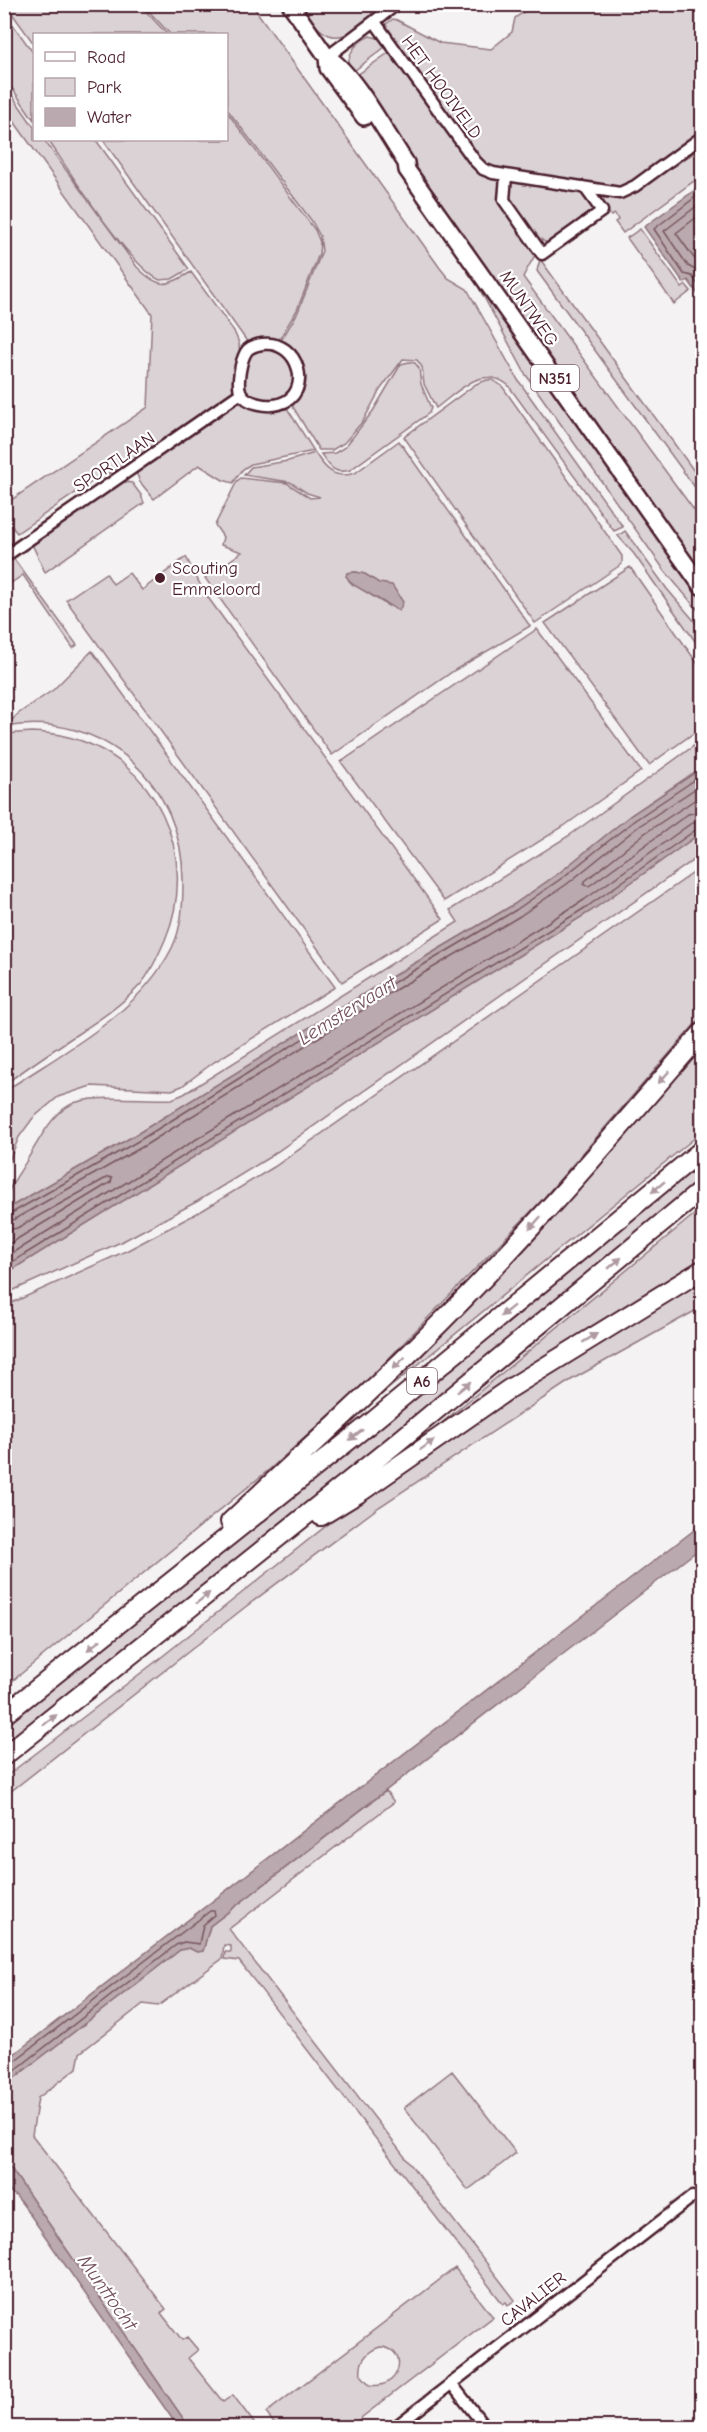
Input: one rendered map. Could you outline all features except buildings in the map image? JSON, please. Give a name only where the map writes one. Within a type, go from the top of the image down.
[{"type":"highway","name":"A6","points":[[140,1609],[470,1293],[702,1033]]},
{"type":"highway","name":"A6","points":[[4,1715],[372,1422],[702,1150]]},
{"type":"highway","name":"A6","points":[[4,1756],[256,1556],[702,1190]]},
{"type":"highway","name":"A6","points":[[256,1556],[362,1491],[509,1389],[702,1270]]},
{"type":"main road","name":"MUNTWEG","points":[[290,4],[327,57],[328,68],[402,167],[407,170],[702,587]]},
{"type":"street","points":[[327,57],[397,4]]},
{"type":"street","name":"HET HOOIVELD","points":[[375,22],[475,161],[488,171],[506,176],[617,193],[630,189],[702,137]]},
{"type":"street","points":[[506,176],[504,200],[542,254],[602,211],[586,189]]},
{"type":"street","points":[[267,343],[277,345],[288,351],[296,360],[298,381],[295,391],[286,401],[280,404],[264,404],[251,401],[241,393],[239,384],[243,358],[251,347],[267,343]]},
{"type":"street","name":"SPORTLAAN","points":[[4,557],[241,393]]},
{"type":"street","name":"CAVALIER","points":[[394,2427],[692,2197]]},
{"type":"street","points":[[451,2383],[486,2427]]},
{"type":"green space","points":[[374,4],[373,11],[364,23],[351,33],[336,36],[320,30],[300,5]]},
{"type":"green space","points":[[6,5],[140,5],[166,33],[33,33],[33,43]]},
{"type":"green space","points":[[143,5],[252,5],[440,268],[448,278],[467,289],[518,380],[623,527],[614,531],[508,385],[498,379],[488,377],[470,383],[436,408],[424,384],[422,367],[417,360],[403,359],[380,390],[363,421],[344,443],[332,450],[319,450],[293,407],[292,401],[302,373],[279,344],[298,312],[322,251],[320,236],[311,220],[228,110],[228,33],[169,33]]},
{"type":"green space","points":[[525,5],[702,5],[702,131],[630,184],[612,188],[579,180],[489,167],[480,159],[389,35],[386,24],[393,19],[440,43],[491,49],[512,32],[515,18],[525,11]]},
{"type":"green space","points":[[4,12],[33,53],[33,119],[5,78]]},
{"type":"green space","points":[[370,36],[381,39],[385,47],[350,74],[349,61],[352,51],[359,42]]},
{"type":"green space","points":[[387,54],[393,54],[482,174],[500,181],[500,203],[536,253],[523,277],[702,521],[702,574],[353,78]]},
{"type":"green space","points":[[5,85],[33,126],[33,141],[45,141],[137,267],[151,279],[162,283],[175,281],[191,272],[234,331],[239,343],[240,358],[235,389],[231,395],[195,422],[118,469],[96,479],[17,533],[5,518],[4,505],[148,407],[152,314],[5,109]]},
{"type":"green space","points":[[228,113],[315,230],[320,242],[319,254],[297,310],[277,343],[249,343],[104,141],[228,141]]},
{"type":"green space","points":[[49,141],[97,141],[189,269],[172,279],[160,280],[147,272],[117,238]]},
{"type":"green space","points":[[702,143],[702,146],[688,157],[702,147],[702,175],[623,233],[615,222],[618,220],[615,214],[611,216],[602,203],[604,198],[622,197],[634,193]]},
{"type":"green space","points":[[511,182],[579,193],[587,197],[595,210],[551,242],[545,242],[534,234],[508,198]]},
{"type":"green space","points":[[640,229],[682,288],[686,285],[691,291],[674,304],[627,238]]},
{"type":"green space","points":[[540,259],[702,482],[702,497],[537,271]]},
{"type":"green space","points":[[473,277],[702,600],[702,615],[665,571],[526,375]]},
{"type":"green space","points":[[270,346],[293,361],[294,386],[282,400],[258,398],[246,391],[244,385],[249,354]]},
{"type":"green space","points":[[415,363],[419,368],[421,384],[431,408],[429,413],[350,470],[340,471],[332,468],[321,454],[335,453],[345,447],[373,411],[401,364]]},
{"type":"green space","points":[[493,380],[502,386],[622,556],[622,563],[619,566],[535,623],[404,437],[476,384]]},
{"type":"green space","points":[[237,402],[281,405],[287,408],[314,451],[251,464],[243,469],[233,483],[223,480],[199,465],[154,499],[140,482],[136,472]]},
{"type":"green space","points":[[399,441],[530,626],[455,670],[332,755],[205,578],[242,552],[221,545],[223,537],[215,525],[237,481],[241,478],[287,483],[310,498],[320,497],[307,493],[290,482],[244,475],[251,467],[288,461],[315,453],[331,472],[342,475],[355,473]],"holes":[[[347,573],[363,574],[377,584],[388,606],[349,581]]]},
{"type":"green space","points":[[119,481],[132,483],[144,503],[45,572],[31,542]]},
{"type":"green space","points":[[625,531],[667,589],[702,630],[702,651],[634,554],[618,536]]},
{"type":"green space","points":[[186,557],[204,592],[443,919],[342,982],[66,600],[106,573],[113,584],[129,573],[142,590]]},
{"type":"green space","points":[[14,559],[77,645],[73,648],[23,575],[5,587],[5,566]]},
{"type":"green space","points":[[630,567],[702,670],[702,727],[649,765],[545,623]]},
{"type":"green space","points":[[537,629],[641,771],[564,826],[444,901],[341,762]]},
{"type":"green space","points":[[92,651],[335,987],[214,1062],[182,1086],[172,1090],[91,1086],[58,1097],[33,1118],[19,1137],[5,1171],[5,1091],[98,1030],[140,993],[172,948],[181,916],[183,882],[180,846],[169,814],[153,785],[131,761],[105,742],[74,730],[41,724],[5,727],[5,723],[10,722],[19,713],[53,690]]},
{"type":"green space","points":[[32,732],[60,735],[96,747],[124,764],[146,787],[162,814],[173,844],[177,876],[175,908],[165,940],[152,968],[141,984],[110,1011],[5,1084],[5,734]]},
{"type":"green space","points":[[702,740],[702,767],[631,815],[559,873],[513,905],[383,982],[137,1134],[5,1210],[5,1203],[12,1184],[46,1130],[63,1109],[79,1101],[91,1099],[172,1099],[184,1094],[458,922],[450,910],[570,835]]},
{"type":"green space","points":[[702,832],[702,854],[268,1158],[198,1201],[123,1241],[5,1294],[5,1274],[591,911]]},
{"type":"green space","points":[[702,867],[702,1016],[541,1201],[363,1385],[271,1468],[5,1687],[5,1306],[128,1250],[203,1210],[274,1167]]},
{"type":"green space","points":[[702,1034],[702,1132],[310,1453]]},
{"type":"green space","points":[[702,1160],[702,1179],[298,1511],[5,1745],[4,1726],[289,1499]]},
{"type":"green space","points":[[702,1208],[702,1264],[399,1458]]},
{"type":"green space","points":[[702,1277],[702,1307],[571,1380],[379,1507],[244,1608],[5,1796],[5,1777],[154,1663],[356,1502],[504,1400]]},
{"type":"green space","points":[[386,1791],[394,1802],[229,1929],[515,2300],[508,2305],[506,2302],[503,2304],[239,1961],[224,1959],[225,1952],[231,1952],[231,1946],[224,1945],[222,1959],[158,2006],[143,2004],[80,2053],[77,2068],[38,2098],[32,2135],[166,2309],[161,2313],[182,2340],[187,2337],[198,2350],[188,2358],[223,2402],[233,2395],[257,2427],[189,2427],[5,2160],[4,2077],[13,2079],[180,1950],[189,1948],[197,1952],[203,1951],[210,1926]]},
{"type":"green space","points":[[452,2071],[516,2153],[468,2190],[404,2108]]},
{"type":"green space","points":[[455,2268],[493,2317],[349,2427],[277,2427],[266,2413]],"holes":[[[380,2347],[390,2349],[396,2354],[398,2361],[395,2376],[389,2382],[370,2385],[361,2375],[363,2361],[375,2349]]]},
{"type":"water","points":[[702,185],[702,300],[688,280],[684,283],[644,227]]},
{"type":"water","points":[[347,573],[365,574],[379,583],[392,585],[403,602],[399,611],[352,584],[346,576]]},
{"type":"water","name":"Lemstervaart","points":[[702,768],[702,832],[591,911],[5,1274],[5,1210],[137,1134],[383,982],[513,905],[559,873],[631,815]]},
{"type":"water","points":[[702,1524],[702,1547],[210,1926],[203,1951],[197,1952],[189,1948],[180,1950],[13,2079],[5,2077],[5,2061]]},
{"type":"water","points":[[4,2160],[189,2427],[178,2427],[24,2206],[5,2188]]},
{"type":"place","name":"Scouting Emmeloord","points":[[160,578]]},
{"type":"water label","name":"Munttocht","points":[[108,2292]]}]
